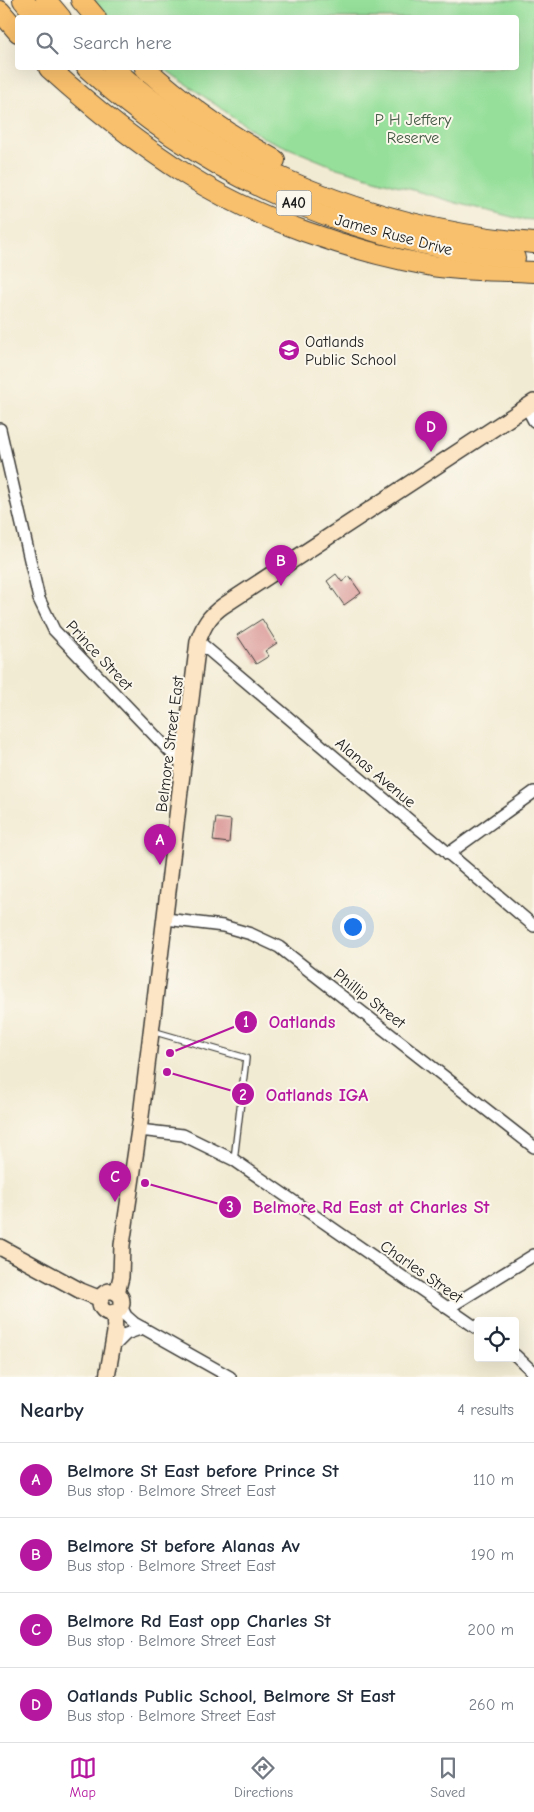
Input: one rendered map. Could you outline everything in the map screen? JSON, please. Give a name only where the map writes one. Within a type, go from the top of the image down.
[{"type":"highway","points":[[23,0],[36,15]]},
{"type":"highway","points":[[46,0],[58,15]]},
{"type":"highway","points":[[81,0],[94,15]]},
{"type":"highway","points":[[0,11],[15,28]]},
{"type":"highway","points":[[51,70],[82,98],[188,176],[266,216],[350,246],[388,257],[434,266],[534,272]]},
{"type":"highway","name":"James Ruse Drive","points":[[89,70],[137,111],[205,158],[242,179],[321,214],[405,240],[483,255],[534,260]]},
{"type":"highway","name":"James Ruse Drive","points":[[115,70],[137,89],[214,142],[283,179],[375,214],[451,232],[534,243]]},
{"type":"highway","points":[[147,70],[221,128],[291,168],[371,201],[508,241]]},
{"type":"street","points":[[530,404],[534,421]]},
{"type":"street","name":"Belmore Street East","points":[[107,1377],[115,1332],[121,1277],[122,1245],[152,1031],[198,641],[204,625],[211,614],[530,404]]},
{"type":"street","name":"Prince Street","points":[[0,429],[39,599],[54,630],[184,766]]},
{"type":"street","name":"Alanas Avenue","points":[[198,641],[534,926]]},
{"type":"street","points":[[448,854],[534,792]]},
{"type":"street","name":"Phillip Street","points":[[166,919],[223,926],[252,934],[279,947],[534,1147]]},
{"type":"street","name":"Charles Street","points":[[139,1130],[183,1136],[234,1160],[474,1326]]},
{"type":"street","points":[[0,1247],[100,1299],[108,1292],[126,1316],[143,1328],[230,1377]]},
{"type":"street","points":[[448,1308],[534,1255]]},
{"type":"street","points":[[113,1347],[126,1334],[143,1328]]},
{"type":"street","points":[[519,1359],[534,1373]]},
{"type":"lane","points":[[152,1031],[246,1058],[234,1160]]},
{"type":"green space","name":"P H Jeffery Reserve","points":[[92,0],[534,0],[534,220],[520,219],[461,204],[337,168],[262,137],[166,70],[519,70],[519,15],[106,15]]},
{"type":"building","points":[[336,574],[342,582],[349,576],[361,593],[344,605],[327,581]]},
{"type":"building","points":[[262,619],[277,643],[265,651],[269,656],[256,664],[237,635]]},
{"type":"building","points":[[216,818],[231,820],[229,843],[213,841]]},
{"type":"place","name":"Oatlands Public School","points":[[289,350]]},
{"type":"place","name":"Oatlands Public School, Belmore St East","points":[[431,452]]},
{"type":"place","name":"Belmore St before Alanas Av","points":[[281,586]]},
{"type":"place","name":"Belmore St East before Prince St","points":[[160,865]]},
{"type":"place","name":"Oatlands","points":[[170,1053]]},
{"type":"place","name":"Oatlands IGA","points":[[167,1072]]},
{"type":"place","name":"Belmore Rd East at Charles St","points":[[145,1183]]},
{"type":"place","name":"Belmore Rd East opp Charles St","points":[[115,1202]]}]
